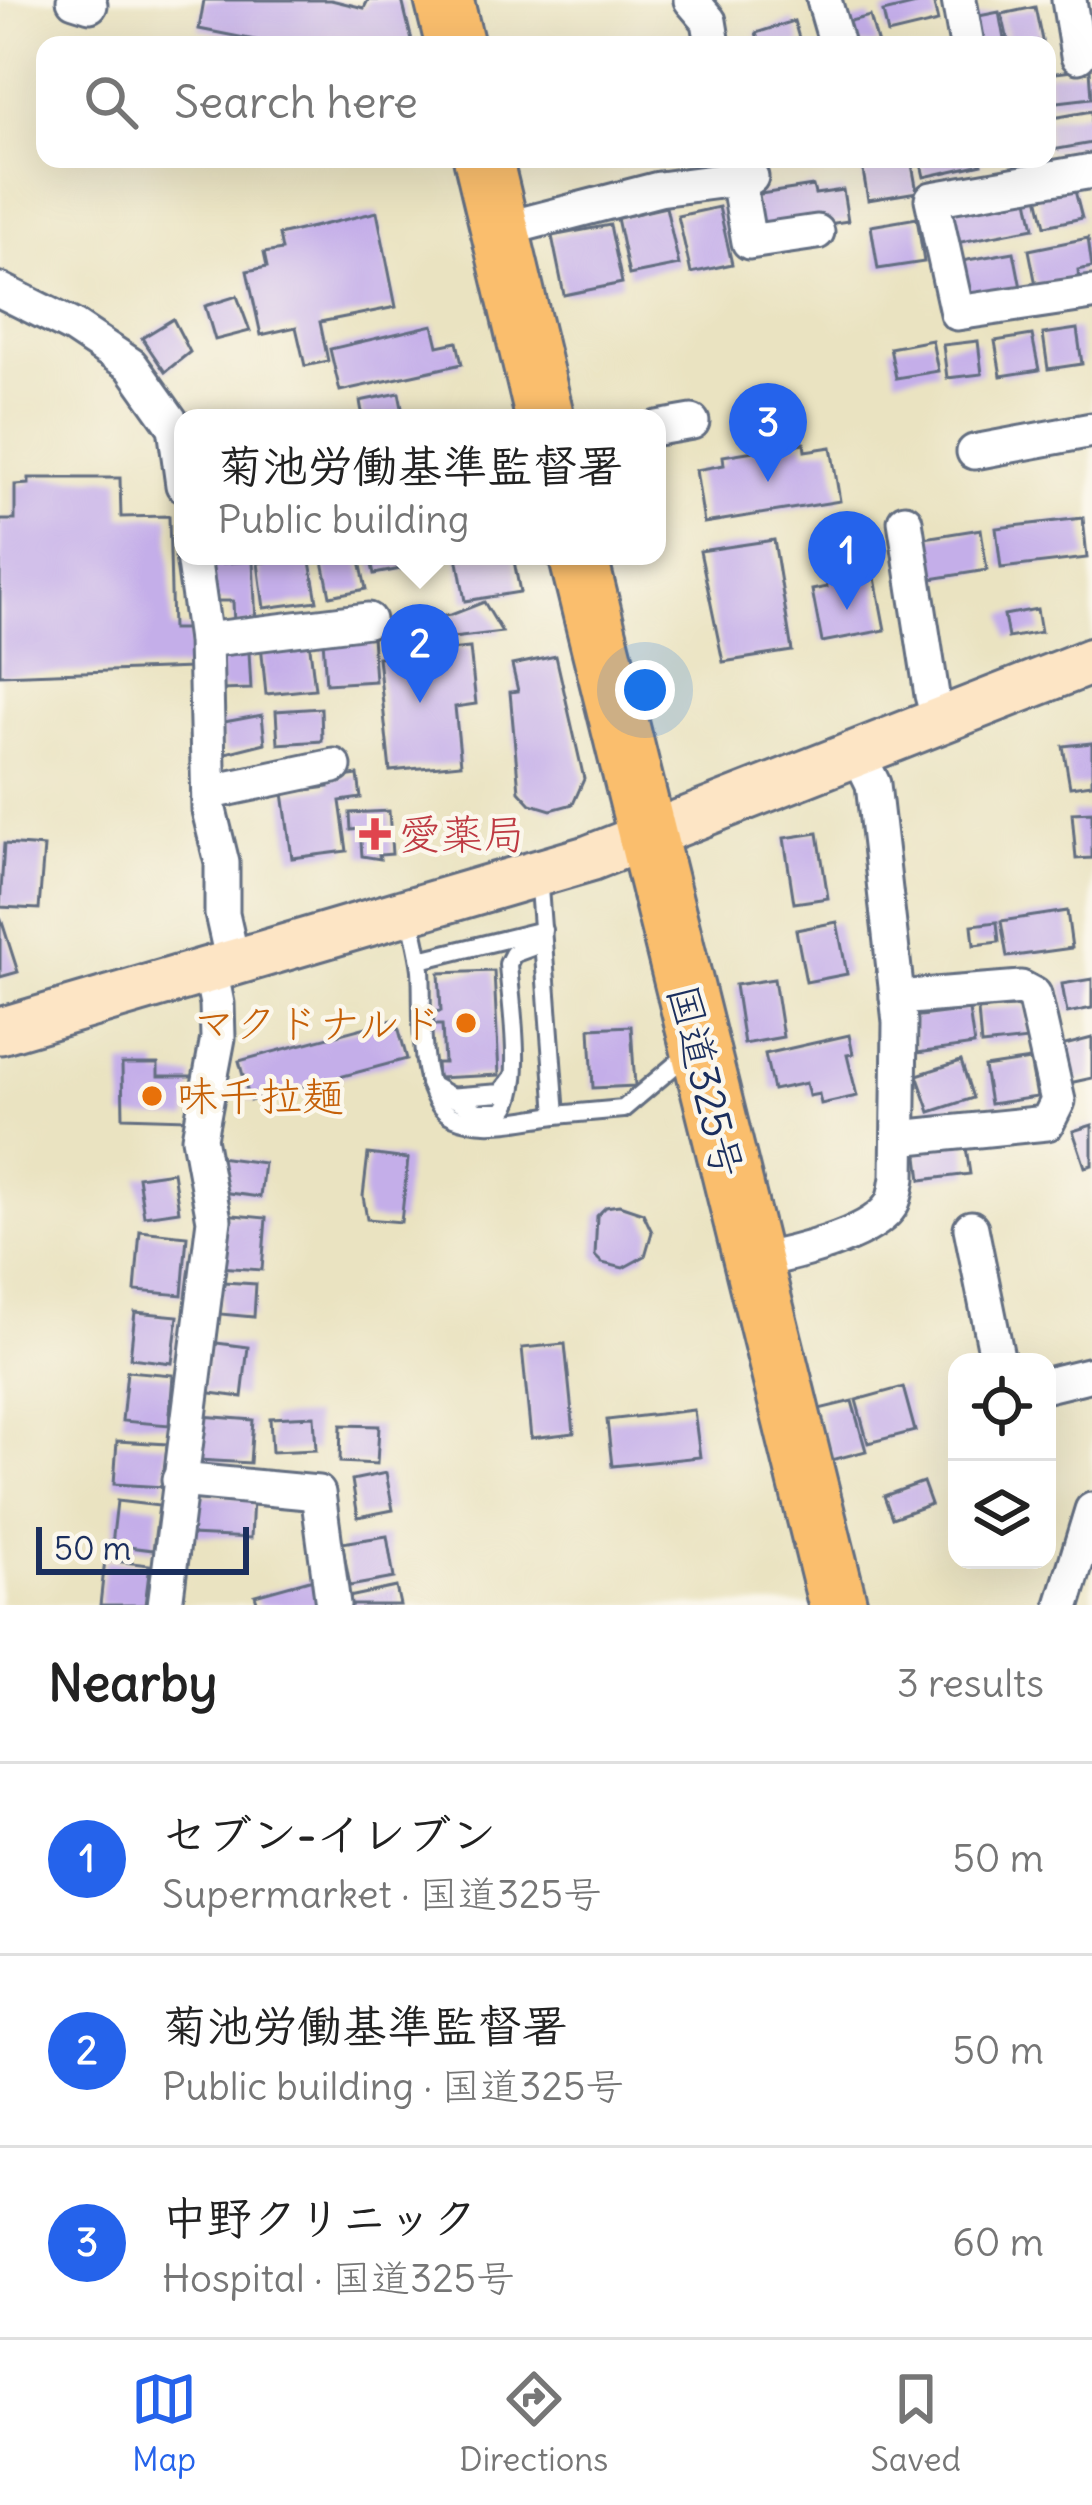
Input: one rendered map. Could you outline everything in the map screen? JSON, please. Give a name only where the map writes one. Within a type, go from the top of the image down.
[{"type":"highway","points":[[444,0],[453,36]]},
{"type":"highway","points":[[484,168],[543,409]]},
{"type":"highway","name":"国道325号","points":[[580,565],[838,1605]]},
{"type":"street","points":[[691,0],[709,21],[712,36]]},
{"type":"street","points":[[824,0],[834,36]]},
{"type":"street","points":[[959,0],[965,36]]},
{"type":"street","points":[[1069,0],[1072,57]]},
{"type":"street","points":[[1090,303],[957,313],[932,199],[1092,171]]},
{"type":"street","points":[[499,226],[520,225],[659,189],[745,178],[749,242],[817,232]]},
{"type":"street","points":[[0,290],[74,327],[131,365],[174,426]]},
{"type":"street","points":[[666,426],[692,422]]},
{"type":"street","points":[[974,452],[1092,430]]},
{"type":"street","points":[[905,521],[939,721]]},
{"type":"street","points":[[165,1605],[214,1220],[199,1138],[218,1038],[222,966],[222,863],[208,810],[205,640],[194,565]]},
{"type":"street","points":[[205,640],[368,620]]},
{"type":"street","points":[[0,1031],[647,837],[1092,661]]},
{"type":"street","points":[[752,1262],[808,1251],[881,1218],[894,1201],[899,1138],[897,998],[873,784],[858,754]]},
{"type":"street","points":[[211,792],[334,766]]},
{"type":"street","points":[[897,998],[1021,988],[1034,994],[1058,1101],[1047,1123],[899,1138]]},
{"type":"street","points":[[970,1228],[996,1353]]},
{"type":"street","points":[[1056,1383],[1092,1374]]},
{"type":"street","points":[[179,1480],[318,1493],[333,1605]]},
{"type":"street","points":[[1063,1605],[1092,1510]]},
{"type":"lane","points":[[538,873],[556,1115]]},
{"type":"lane","points":[[409,910],[420,960],[429,1084],[435,1104],[452,1116],[471,1121],[623,1108],[698,1046]]},
{"type":"lane","points":[[420,960],[543,936]]},
{"type":"lane","points":[[429,1084],[478,1112],[502,1112],[514,1096],[515,1076],[508,964],[513,954],[543,936]]},
{"type":"building","points":[[204,0],[331,0],[364,8],[368,0],[402,0],[411,36],[234,36],[199,29]]},
{"type":"building","points":[[933,0],[938,22],[888,34],[883,12]]},
{"type":"building","points":[[1035,7],[1041,36],[1007,36],[1002,14]]},
{"type":"building","points":[[999,12],[1003,36],[967,36],[964,19]]},
{"type":"building","points":[[870,16],[876,36],[824,36],[822,28]]},
{"type":"building","points":[[794,21],[798,36],[757,36]]},
{"type":"building","points":[[1090,69],[1092,98],[1056,102],[1056,73]]},
{"type":"building","points":[[1092,111],[1092,143],[1056,149],[1056,117]]},
{"type":"building","points":[[863,168],[913,168],[917,192],[868,200]]},
{"type":"building","points":[[922,168],[964,168],[924,177]]},
{"type":"building","points":[[1073,183],[1082,218],[1045,226],[1037,192]]},
{"type":"building","points":[[813,186],[815,194],[843,190],[848,221],[802,228],[755,246],[754,195]]},
{"type":"building","points":[[1027,194],[1034,228],[956,243],[949,209]]},
{"type":"building","points":[[666,207],[679,265],[629,275],[617,218]]},
{"type":"building","points":[[719,207],[732,264],[691,273],[678,216]]},
{"type":"building","points":[[377,212],[396,307],[320,322],[328,361],[305,366],[296,327],[261,335],[247,271],[267,267],[264,253],[282,250],[279,235]]},
{"type":"building","points":[[917,218],[924,262],[878,269],[871,226]]},
{"type":"building","points":[[610,225],[622,283],[564,295],[552,236]]},
{"type":"building","points":[[1088,238],[1092,267],[1078,270],[1079,280],[1036,285],[1029,250]]},
{"type":"building","points":[[1014,252],[1021,288],[962,298],[956,262]]},
{"type":"building","points":[[237,296],[250,331],[215,340],[205,306]]},
{"type":"building","points":[[173,319],[190,352],[165,372],[142,338]]},
{"type":"building","points":[[433,325],[438,346],[457,342],[462,364],[340,391],[330,349]]},
{"type":"building","points":[[1077,329],[1082,364],[1048,369],[1043,334]]},
{"type":"building","points":[[1032,335],[1039,370],[1001,376],[995,341]]},
{"type":"building","points":[[932,340],[938,371],[896,378],[890,348]]},
{"type":"building","points":[[978,341],[982,374],[947,378],[943,345]]},
{"type":"building","points":[[399,393],[402,409],[361,409],[360,401]]},
{"type":"building","points":[[804,443],[805,451],[831,447],[840,501],[704,523],[696,470],[724,465],[723,456]]},
{"type":"building","points":[[29,478],[120,478],[121,517],[169,516],[172,629],[190,629],[191,668],[0,675],[0,520],[15,520],[15,485],[29,484]]},
{"type":"building","points":[[1083,518],[1087,558],[1001,568],[996,528]]},
{"type":"building","points":[[981,529],[987,570],[918,581],[912,540]]},
{"type":"building","points":[[774,540],[792,651],[723,662],[700,551]]},
{"type":"building","points":[[211,565],[253,565],[256,623],[234,625],[233,601],[214,601]]},
{"type":"building","points":[[258,565],[311,565],[317,601],[264,608]]},
{"type":"building","points":[[324,565],[361,565],[366,589],[330,596]]},
{"type":"building","points":[[372,565],[406,565],[406,568],[374,574]]},
{"type":"building","points":[[459,565],[515,565],[520,592],[465,601]]},
{"type":"building","points":[[847,576],[848,583],[875,578],[885,630],[822,642],[812,590],[827,587],[826,580]]},
{"type":"building","points":[[484,602],[502,632],[386,646],[386,623],[451,615]]},
{"type":"building","points":[[1037,609],[1041,632],[1008,638],[1004,615]]},
{"type":"building","points":[[372,636],[375,681],[326,684],[323,639]]},
{"type":"building","points":[[309,639],[315,689],[266,694],[261,644]]},
{"type":"building","points":[[470,648],[476,704],[455,707],[461,764],[390,771],[378,657]]},
{"type":"building","points":[[249,652],[251,689],[220,690],[219,654]]},
{"type":"building","points":[[556,656],[584,779],[573,804],[551,810],[531,804],[519,791],[510,692],[518,691],[512,665]]},
{"type":"building","points":[[321,708],[322,741],[278,744],[276,711]]},
{"type":"building","points":[[262,715],[265,743],[226,753],[219,723]]},
{"type":"building","points":[[1092,743],[1092,784],[1070,787],[1063,746]]},
{"type":"building","points":[[358,775],[361,798],[340,801],[347,851],[292,858],[283,793],[329,787],[328,779]]},
{"type":"building","points":[[389,811],[392,854],[379,855],[380,859],[362,856],[360,829],[351,830],[350,813]]},
{"type":"building","points":[[1092,812],[1092,858],[1076,859],[1072,813]]},
{"type":"building","points":[[818,833],[828,898],[794,903],[784,838]]},
{"type":"building","points":[[4,844],[44,847],[39,909],[0,907]]},
{"type":"building","points":[[1067,911],[1072,948],[1007,957],[1001,921]]},
{"type":"building","points":[[0,920],[18,972],[0,977]]},
{"type":"building","points":[[837,922],[847,974],[806,982],[796,930]]},
{"type":"building","points":[[997,922],[999,942],[974,945],[972,925]]},
{"type":"building","points":[[494,971],[499,1075],[437,1078],[436,1063],[444,1063],[442,1025],[434,1025],[433,1012],[441,1011],[439,973]]},
{"type":"building","points":[[774,979],[783,1037],[744,1044],[735,985]]},
{"type":"building","points":[[1092,979],[1092,1008],[1067,1013],[1062,984]]},
{"type":"building","points":[[1025,1006],[1028,1040],[981,1045],[978,1010]]},
{"type":"building","points":[[969,1010],[974,1045],[917,1053],[912,1017]]},
{"type":"building","points":[[396,1019],[407,1059],[250,1101],[239,1061]]},
{"type":"building","points":[[631,1026],[635,1086],[593,1088],[590,1028]]},
{"type":"building","points":[[849,1035],[853,1054],[847,1055],[857,1096],[821,1104],[819,1094],[809,1096],[806,1083],[773,1090],[765,1054]]},
{"type":"building","points":[[1092,1038],[1092,1078],[1065,1084],[1057,1047]]},
{"type":"building","points":[[1030,1060],[1037,1097],[990,1104],[984,1067]]},
{"type":"building","points":[[961,1061],[973,1098],[930,1112],[917,1075]]},
{"type":"building","points":[[122,1064],[158,1064],[158,1076],[193,1076],[187,1119],[123,1117]]},
{"type":"building","points":[[1092,1125],[1092,1165],[1085,1167],[1073,1131]]},
{"type":"building","points":[[965,1141],[970,1174],[921,1180],[917,1148]]},
{"type":"building","points":[[368,1154],[408,1159],[401,1222],[367,1219],[363,1196]]},
{"type":"building","points":[[218,1157],[264,1163],[260,1197],[214,1191]]},
{"type":"building","points":[[173,1172],[179,1211],[144,1216],[138,1177]]},
{"type":"building","points":[[619,1205],[643,1213],[652,1232],[645,1256],[623,1268],[602,1263],[595,1256],[597,1216],[606,1207]]},
{"type":"building","points":[[223,1214],[266,1218],[262,1270],[218,1267]]},
{"type":"building","points":[[140,1231],[187,1236],[182,1295],[135,1291]]},
{"type":"building","points":[[223,1282],[256,1284],[254,1317],[220,1314]]},
{"type":"building","points":[[135,1312],[178,1316],[172,1363],[130,1358]]},
{"type":"building","points":[[209,1342],[248,1347],[242,1397],[203,1392]]},
{"type":"building","points":[[565,1344],[574,1433],[531,1438],[522,1348]]},
{"type":"building","points":[[127,1371],[173,1375],[169,1425],[122,1421]]},
{"type":"building","points":[[903,1387],[915,1431],[868,1443],[856,1400]]},
{"type":"building","points":[[852,1401],[866,1451],[832,1460],[819,1409]]},
{"type":"building","points":[[694,1410],[700,1457],[612,1466],[607,1420]]},
{"type":"building","points":[[201,1416],[253,1420],[250,1463],[198,1460]]},
{"type":"building","points":[[314,1416],[316,1450],[272,1452],[270,1418]]},
{"type":"building","points":[[341,1425],[379,1426],[377,1464],[340,1462]]},
{"type":"building","points":[[117,1441],[167,1444],[164,1487],[114,1484]]},
{"type":"building","points":[[386,1473],[393,1510],[358,1517],[352,1480]]},
{"type":"building","points":[[923,1482],[931,1504],[892,1518],[884,1496]]},
{"type":"building","points":[[193,1495],[253,1498],[251,1538],[191,1535]]},
{"type":"building","points":[[117,1501],[159,1506],[153,1550],[112,1545]]},
{"type":"building","points":[[387,1536],[394,1578],[350,1586],[342,1543]]},
{"type":"building","points":[[105,1560],[150,1565],[145,1605],[100,1605]]},
{"type":"building","points":[[313,1579],[321,1605],[258,1605],[255,1595]]},
{"type":"building","points":[[396,1587],[400,1605],[351,1605],[349,1597]]},
{"type":"place","name":"中野クリニック","points":[[768,482]]},
{"type":"place","name":"セブン-イレブン","points":[[847,610]]},
{"type":"place","name":"菊池労働基準監督署","points":[[420,703]]},
{"type":"place","name":"愛薬局","points":[[375,834]]},
{"type":"place","name":"マクドナルド","points":[[466,1023]]},
{"type":"place","name":"味千拉麺","points":[[152,1096]]}]
